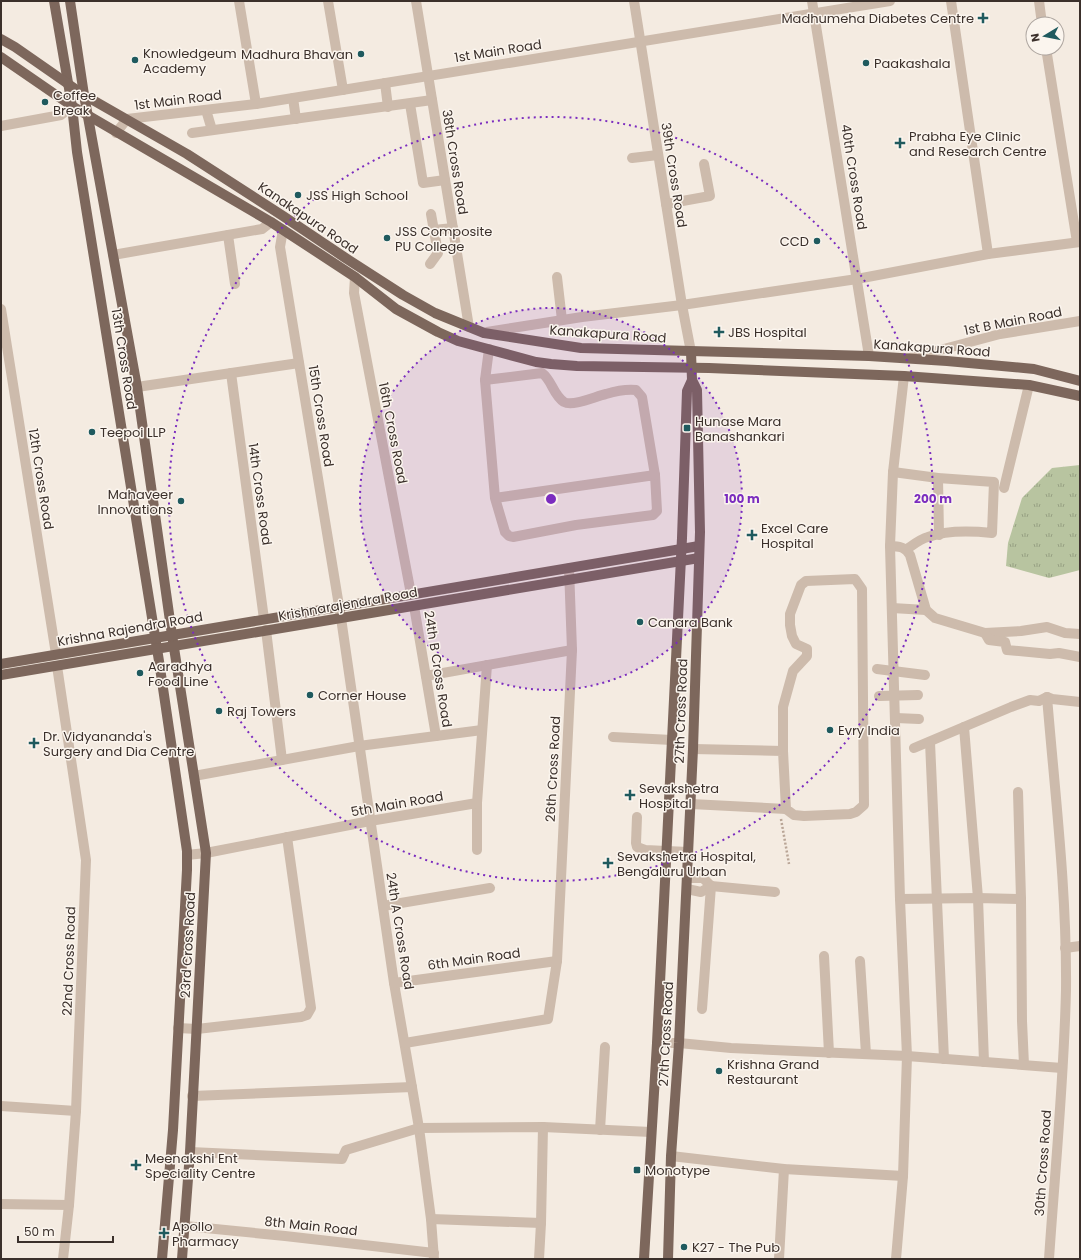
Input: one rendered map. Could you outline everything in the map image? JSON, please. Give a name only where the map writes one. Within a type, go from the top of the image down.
[{"type":"main road","name":"13th Cross Road","points":[[54,1],[67,84],[72,106],[77,152],[155,638]]},
{"type":"main road","name":"13th Cross Road","points":[[70,1],[84,96],[137,387],[172,635]]},
{"type":"main road","name":"Kanakapura Road","points":[[1,39],[15,47],[84,96],[187,154],[403,294],[435,313],[484,333],[580,348],[869,356],[1034,369],[1080,381]]},
{"type":"main road","name":"Kanakapura Road","points":[[1,57],[88,116],[271,222],[356,277],[396,309],[418,322],[458,341],[536,362],[551,364],[904,376],[1029,385],[1080,396]]},
{"type":"main road","name":"27th Cross Road","points":[[644,1259],[657,1043],[681,550],[687,391],[692,380],[691,352]]},
{"type":"main road","name":"27th Cross Road","points":[[668,1259],[671,1156],[679,1043],[691,804],[700,532],[698,390],[692,380]]},
{"type":"main road","name":"Krishnarajendra Road","points":[[264,619],[699,546]]},
{"type":"main road","name":"Krishnarajendra Road","points":[[1,675],[698,558]]},
{"type":"main road","name":"Krishna Rajendra Road","points":[[1,664],[264,619]]},
{"type":"main road","name":"23rd Cross Road","points":[[172,635],[206,853],[190,1152],[182,1259]]},
{"type":"main road","name":"23rd Cross Road","points":[[155,638],[187,855],[173,1130],[162,1259]]},
{"type":"street","points":[[239,1],[256,104]]},
{"type":"street","points":[[328,1],[343,90]]},
{"type":"street","name":"38th Cross Road","points":[[416,1],[469,327]]},
{"type":"street","name":"39th Cross Road","points":[[634,1],[682,305],[691,352]]},
{"type":"street","name":"40th Cross Road","points":[[812,1],[869,356]]},
{"type":"street","name":"1st Main Road","points":[[116,132],[127,119],[256,104],[890,1]]},
{"type":"street","points":[[951,1],[988,254]]},
{"type":"street","points":[[1039,1],[1041,16]]},
{"type":"street","points":[[484,333],[562,320],[682,305],[857,279],[988,254],[1078,242],[1047,56]]},
{"type":"street","points":[[385,83],[388,107]]},
{"type":"street","points":[[293,98],[296,119]]},
{"type":"street","points":[[192,133],[432,100]]},
{"type":"street","points":[[410,104],[423,183],[445,180]]},
{"type":"street","points":[[1,126],[61,115],[72,106]]},
{"type":"street","points":[[206,110],[212,130]]},
{"type":"street","points":[[632,158],[658,154]]},
{"type":"street","points":[[666,204],[710,196],[704,164]]},
{"type":"street","points":[[430,264],[438,252],[431,214]]},
{"type":"street","points":[[113,255],[262,229],[271,222]]},
{"type":"street","points":[[434,230],[453,228]]},
{"type":"street","name":"15th Cross Road","points":[[283,230],[280,247],[339,607]]},
{"type":"street","points":[[228,234],[235,284]]},
{"type":"street","name":"16th Cross Road","points":[[356,277],[354,293],[411,594]]},
{"type":"street","points":[[557,277],[562,320]]},
{"type":"street","name":"12th Cross Road","points":[[1,309],[56,654]]},
{"type":"street","name":"1st B Main Road","points":[[906,359],[1000,334],[1080,321]]},
{"type":"street","points":[[485,380],[542,373],[546,377],[553,391],[568,404],[629,389],[636,390],[642,397],[655,475],[657,511],[654,515],[576,524],[513,537],[509,536],[505,532],[495,498],[485,380],[489,349]]},
{"type":"street","points":[[137,387],[299,363]]},
{"type":"street","name":"14th Cross Road","points":[[231,373],[264,619]]},
{"type":"street","points":[[896,1259],[903,1176],[907,1056],[900,899],[890,546],[893,472],[904,376]]},
{"type":"street","points":[[1004,488],[1029,385]]},
{"type":"street","points":[[893,472],[938,478],[994,482],[992,533],[971,531],[939,535],[924,538],[907,550]]},
{"type":"street","points":[[495,498],[655,475]]},
{"type":"street","points":[[938,478],[939,535]]},
{"type":"street","points":[[890,546],[907,550],[910,555],[926,610],[935,618],[985,633],[1021,631],[1047,626],[1065,633],[1080,634]]},
{"type":"street","name":"26th Cross Road","points":[[404,1043],[548,1020],[557,961],[572,650],[569,568]]},
{"type":"street","points":[[691,804],[783,810],[794,815],[804,816],[850,814],[856,812],[864,805],[862,589],[855,579],[806,581],[801,585],[790,614],[792,636],[796,644],[807,649],[807,656],[793,671],[783,707],[783,810]]},
{"type":"street","name":"24th B Cross Road","points":[[414,606],[436,736]]},
{"type":"street","name":"24th A Cross Road","points":[[339,607],[394,983],[419,1128],[431,1219],[434,1256]]},
{"type":"street","points":[[892,608],[926,610]]},
{"type":"street","points":[[266,630],[282,760]]},
{"type":"street","points":[[985,633],[989,640],[1005,642],[1007,650],[1050,654],[1059,653],[1080,658]]},
{"type":"street","points":[[426,676],[572,650]]},
{"type":"street","points":[[477,850],[477,803],[487,665]]},
{"type":"street","name":"22nd Cross Road","points":[[57,666],[86,860],[76,1111],[69,1205],[63,1259]]},
{"type":"street","points":[[877,668],[925,675]]},
{"type":"street","points":[[879,696],[918,695]]},
{"type":"street","points":[[914,748],[1030,700],[1039,701],[1047,697],[1052,699],[1080,702]]},
{"type":"street","name":"30th Cross Road","points":[[1047,697],[1063,897],[1066,989],[1049,1259]]},
{"type":"street","points":[[896,718],[919,718]]},
{"type":"street","points":[[964,727],[978,898],[984,1062]]},
{"type":"street","points":[[194,776],[359,746],[482,730]]},
{"type":"street","points":[[613,737],[672,740]]},
{"type":"street","points":[[930,742],[944,1059]]},
{"type":"street","points":[[693,749],[782,751]]},
{"type":"street","points":[[1018,792],[1024,1065]]},
{"type":"street","name":"5th Main Road","points":[[187,855],[206,853],[370,821],[477,803]]},
{"type":"street","points":[[637,818],[637,847],[645,850],[688,852]]},
{"type":"street","points":[[178,1028],[197,1029],[301,1018],[307,1015],[311,1008],[287,837]]},
{"type":"street","points":[[687,878],[702,878],[710,886],[702,1009]]},
{"type":"street","points":[[687,889],[701,892],[710,886],[775,892]]},
{"type":"street","points":[[383,906],[490,888]]},
{"type":"street","points":[[900,899],[1021,899]]},
{"type":"street","points":[[1065,948],[1080,946]]},
{"type":"street","points":[[824,956],[829,1053]]},
{"type":"street","name":"6th Main Road","points":[[394,983],[557,961]]},
{"type":"street","points":[[860,962],[866,1054]]},
{"type":"street","points":[[657,1043],[907,1056],[1062,1068]]},
{"type":"street","points":[[600,1130],[604,1047]]},
{"type":"street","points":[[192,1096],[412,1087]]},
{"type":"street","points":[[1,1106],[76,1111]]},
{"type":"street","points":[[190,1152],[342,1159],[346,1150],[419,1128],[543,1127],[652,1132]]},
{"type":"street","points":[[539,1259],[543,1127]]},
{"type":"street","points":[[671,1156],[784,1169],[903,1176]]},
{"type":"street","points":[[779,1259],[784,1169]]},
{"type":"street","points":[[1,1204],[69,1205]]},
{"type":"street","points":[[431,1219],[541,1223]]},
{"type":"street","name":"8th Main Road","points":[[185,1226],[285,1236],[434,1256]]},
{"type":"path","points":[[783,810],[788,864]]},
{"type":"green space","points":[[1080,465],[1080,570],[1049,578],[1006,566],[1008,543],[1022,498],[1052,468]]},
{"type":"place","name":"Madhumeha Diabetes Centre","points":[[983,18]]},
{"type":"place","name":"Madhura Bhavan","points":[[361,54]]},
{"type":"place","name":"Knowledgeum Academy","points":[[135,60]]},
{"type":"place","name":"Paakashala","points":[[866,63]]},
{"type":"place","name":"Coffee Break","points":[[45,102]]},
{"type":"place","name":"Prabha Eye Clinic and Research Centre","points":[[900,143]]},
{"type":"place","name":"JSS High School","points":[[298,195]]},
{"type":"place","name":"JSS Composite PU College","points":[[387,238]]},
{"type":"place","name":"CCD","points":[[817,241]]},
{"type":"place","name":"JBS Hospital","points":[[719,332]]},
{"type":"place","name":"Hunase Mara Banashankari","points":[[687,428]]},
{"type":"place","name":"Teepoi LLP","points":[[92,432]]},
{"type":"place","name":"Mahaveer Innovations","points":[[181,501]]},
{"type":"place","name":"Excel Care Hospital","points":[[752,535]]},
{"type":"place","name":"Canara Bank","points":[[640,622]]},
{"type":"place","name":"Aaradhya Food Line","points":[[140,673]]},
{"type":"place","name":"Corner House","points":[[310,695]]},
{"type":"place","name":"Raj Towers","points":[[219,711]]},
{"type":"place","name":"Evry India","points":[[830,730]]},
{"type":"place","name":"Dr. Vidyananda's Surgery and Dia Centre","points":[[34,743]]},
{"type":"place","name":"Sevakshetra Hospital","points":[[630,795]]},
{"type":"place","name":"Sevakshetra Hospital, Bengaluru Urban","points":[[608,863]]},
{"type":"place","name":"Krishna Grand Restaurant","points":[[719,1071]]},
{"type":"place","name":"Meenakshi Ent Speciality Centre","points":[[136,1165]]},
{"type":"place","name":"Monotype","points":[[637,1170]]},
{"type":"place","name":"Apollo Pharmacy","points":[[164,1233]]},
{"type":"place","name":"K27 - The Pub","points":[[684,1247]]}]
